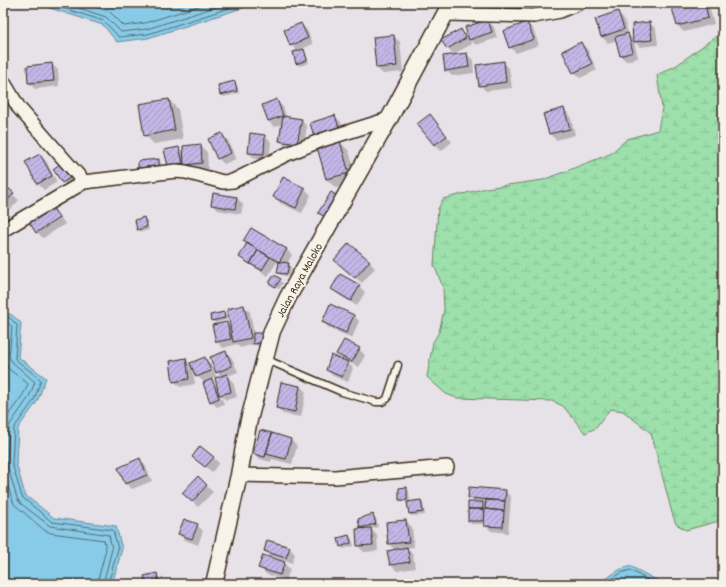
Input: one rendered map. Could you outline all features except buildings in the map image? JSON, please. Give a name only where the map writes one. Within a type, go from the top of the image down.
[{"type":"street","points":[[449,8],[534,16],[560,11],[580,3]]},
{"type":"street","name":"Jalan Raya Maloko","points":[[214,584],[239,475],[248,424],[272,331],[288,297],[389,119],[449,8]]},
{"type":"street","points":[[3,81],[19,108],[84,182]]},
{"type":"street","points":[[3,230],[84,182],[176,171],[191,173],[222,182],[233,181],[287,154],[322,140],[389,119]]},
{"type":"street","points":[[239,475],[335,477],[447,467]]},
{"type":"lane","points":[[265,359],[342,392],[376,402],[382,402],[387,399],[398,365]]},
{"type":"green space","points":[[723,31],[723,520],[686,530],[676,524],[672,513],[651,433],[623,411],[610,409],[596,428],[585,433],[563,406],[552,401],[457,398],[446,394],[427,377],[433,342],[439,332],[444,310],[443,287],[434,265],[438,209],[443,199],[486,188],[543,180],[610,154],[627,139],[658,130],[662,108],[657,75],[677,65]]},
{"type":"water","points":[[34,3],[258,3],[148,38],[117,42],[103,25]]},
{"type":"water","points":[[3,312],[12,315],[21,323],[18,357],[46,378],[37,402],[18,428],[16,463],[25,495],[54,518],[116,526],[122,549],[112,584],[3,584]]},
{"type":"water","points":[[630,566],[662,584],[600,584],[619,570]]}]
